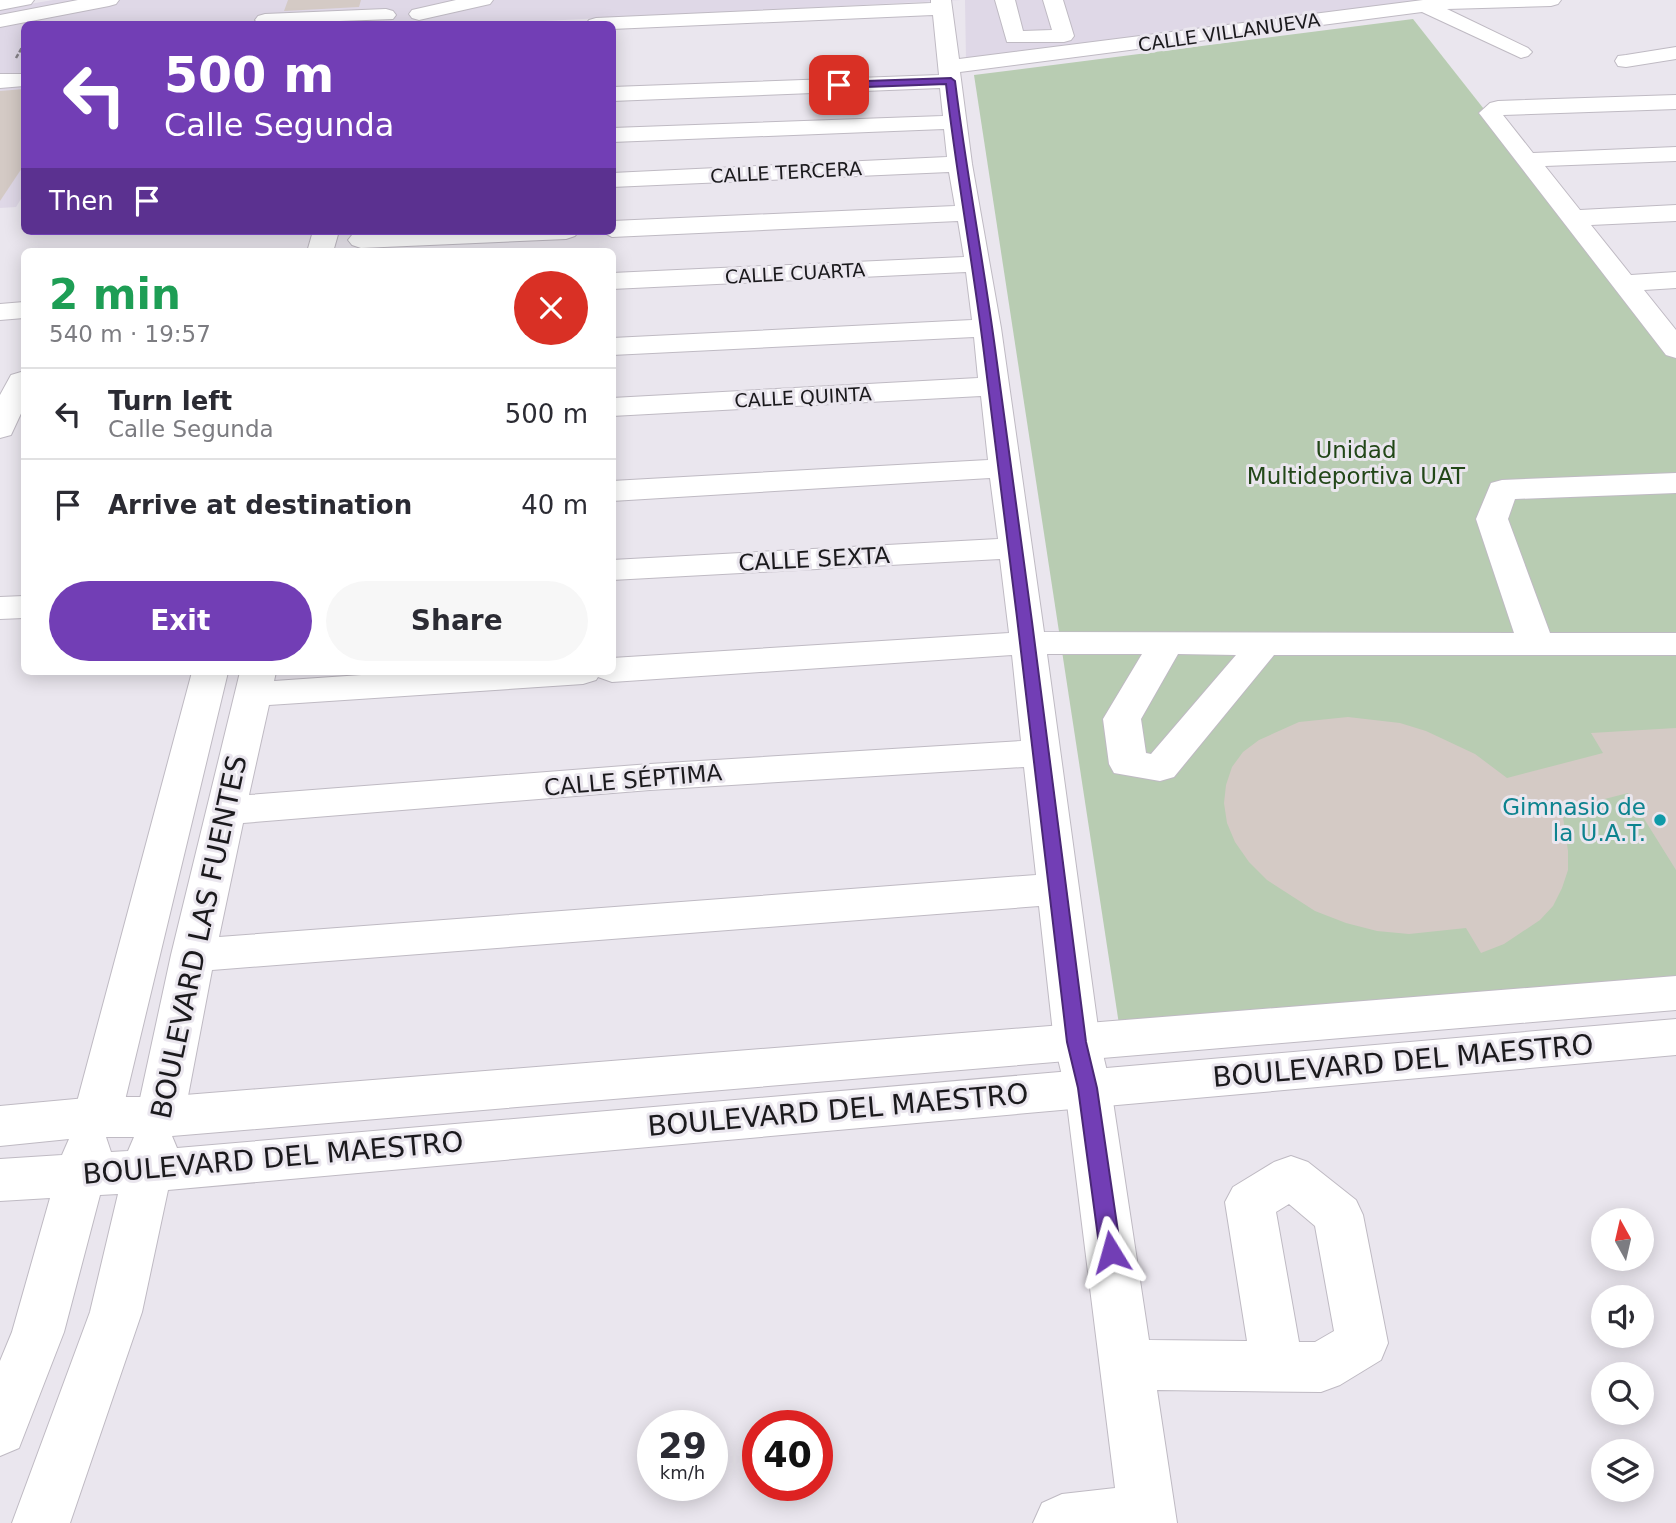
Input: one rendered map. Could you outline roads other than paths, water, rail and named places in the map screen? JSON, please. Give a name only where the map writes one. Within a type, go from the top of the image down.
[{"type":"street","points":[[0,4],[25,8],[76,7],[109,0]]},
{"type":"street","points":[[264,21],[273,0]]},
{"type":"street","points":[[274,21],[387,10],[420,10],[483,0]]},
{"type":"street","points":[[1005,0],[1014,38],[1064,36],[1053,0]]},
{"type":"street","name":"CALLE VILLANUEVA","points":[[616,94],[950,74],[1390,5],[1551,0]]},
{"type":"street","points":[[616,23],[941,5],[960,164],[987,328],[1082,1065],[1147,1518],[1062,1523]]},
{"type":"street","points":[[1425,6],[1521,52]]},
{"type":"street","points":[[66,21],[76,7]]},
{"type":"street","points":[[0,22],[25,8]]},
{"type":"street","points":[[7,44],[25,8]]},
{"type":"street","points":[[1626,61],[1676,53]]},
{"type":"street","points":[[0,81],[21,80]]},
{"type":"street","points":[[1676,102],[1497,108],[1490,113],[1676,349]]},
{"type":"street","points":[[616,135],[956,122]]},
{"type":"street","points":[[1525,160],[1676,154]]},
{"type":"street","name":"CALLE TERCERA","points":[[616,180],[960,164]]},
{"type":"street","points":[[616,229],[970,213]]},
{"type":"street","points":[[1571,218],[1676,213]]},
{"type":"street","points":[[360,241],[484,235]]},
{"type":"street","name":"CALLE CUARTA","points":[[616,281],[978,264]]},
{"type":"street","points":[[1624,283],[1676,280]]},
{"type":"street","points":[[0,312],[21,310]]},
{"type":"street","points":[[616,346],[987,328]]},
{"type":"street","points":[[0,429],[21,380]]},
{"type":"street","name":"CALLE QUINTA","points":[[616,407],[994,386]]},
{"type":"street","points":[[0,441],[21,440]]},
{"type":"street","points":[[616,491],[1004,468]]},
{"type":"street","points":[[1536,644],[1492,519],[1502,490],[1676,483]]},
{"type":"street","name":"CALLE SEXTA","points":[[616,570],[1016,548]]},
{"type":"street","points":[[0,608],[21,607]]},
{"type":"street","points":[[616,670],[1028,643],[1676,644]]},
{"type":"street","points":[[1166,644],[1122,719],[1128,764],[1160,768],[1264,644]]},
{"type":"street","name":"BOULEVARD LAS FUENTES","points":[[0,1429],[38,1332],[97,1117],[209,675]]},
{"type":"street","points":[[256,683],[494,675]]},
{"type":"street","name":"BOULEVARD LAS FUENTES","points":[[41,1523],[84,1410],[116,1312],[225,811],[256,683]]},
{"type":"street","name":"CALLE SÉPTIMA","points":[[225,811],[650,777],[1040,754]]},
{"type":"street","points":[[193,955],[1059,889]]},
{"type":"street","name":"BOULEVARD DEL MAESTRO","points":[[0,1180],[148,1171],[1082,1065],[1676,993]]},
{"type":"street","name":"BOULEVARD DEL MAESTRO","points":[[0,1126],[97,1117],[160,1116],[1082,1065],[1676,1037]]},
{"type":"street","points":[[1127,1365],[1277,1365]]},
{"type":"place","name":"Gimnasio de la U.A.T.","points":[[1660,820]]},
{"type":"park label","name":"Unidad Multideportiva UAT","points":[[1356,463]]}]
